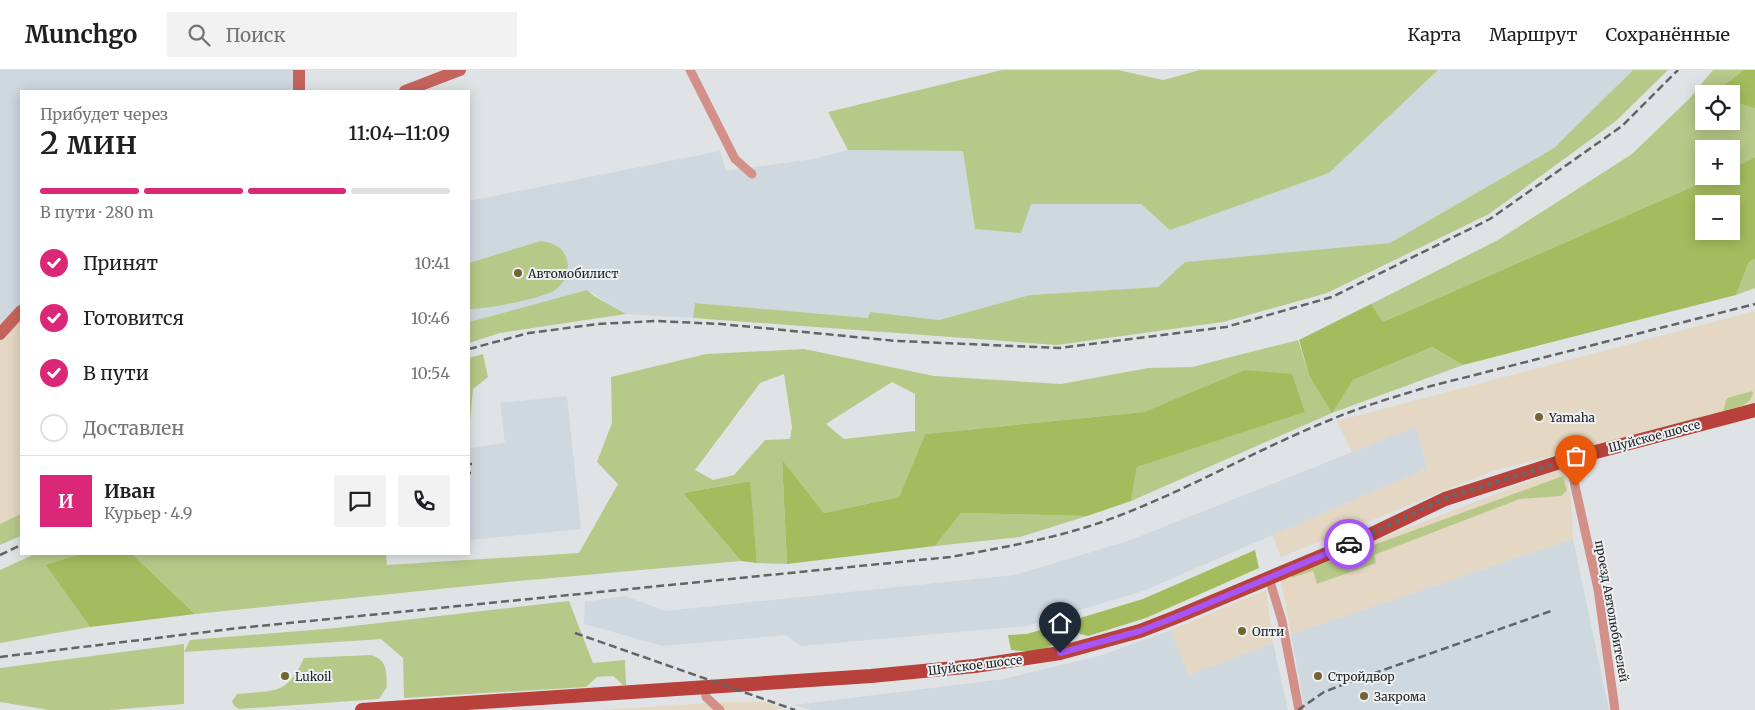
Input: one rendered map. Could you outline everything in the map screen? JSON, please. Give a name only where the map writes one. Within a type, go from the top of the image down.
[{"type":"main road","points":[[299,90],[300,70]]},
{"type":"main road","points":[[408,90],[460,70]]},
{"type":"main road","points":[[0,334],[20,312]]},
{"type":"main road","name":"Шуйское шоссе","points":[[362,710],[705,688],[975,666],[1052,654],[1149,627],[1352,543],[1445,498],[1570,459],[1755,410]]},
{"type":"street","points":[[690,70],[734,159],[752,174]]},
{"type":"street","name":"проезд Автолюбителей","points":[[1570,459],[1598,589],[1616,710]]},
{"type":"street","points":[[1269,578],[1282,621],[1299,710]]},
{"type":"street","points":[[705,688],[706,697],[720,710]]},
{"type":"shaded area","points":[[0,70],[293,70],[293,90],[20,90],[20,305],[0,324]]},
{"type":"shaded area","points":[[1438,70],[1633,70],[1554,148],[1390,243],[1185,262],[1158,287],[1030,295],[939,320],[870,312],[868,318],[695,303],[693,318],[626,314],[587,290],[470,322],[470,201],[720,151],[726,171],[814,159],[848,150],[963,151],[975,229],[1031,204],[1141,204],[1170,230],[1329,173]]},
{"type":"shaded area","points":[[1755,311],[1755,405],[1493,471],[1281,557],[1272,535],[1427,468],[1416,428],[1352,452],[1337,421]]},
{"type":"shaded area","points":[[20,320],[20,514],[0,524],[0,341]]},
{"type":"shaded area","points":[[567,396],[581,529],[470,540],[470,448],[505,443],[500,403]]},
{"type":"shaded area","points":[[1416,427],[1427,468],[1143,591],[1027,626],[801,646],[786,635],[663,646],[584,624],[585,602],[625,596],[665,611],[1015,575],[1128,541]]},
{"type":"shaded area","points":[[1560,469],[1566,476],[1571,498],[1573,539],[1291,634],[1281,582],[1284,576]],"holes":[[[1563,477],[1561,496],[1520,499],[1373,555],[1376,563],[1317,584],[1313,571],[1294,574]]]},
{"type":"shaded area","points":[[1573,539],[1609,710],[1305,710],[1291,634]]},
{"type":"shaded area","points":[[1266,590],[1273,643],[1188,675],[1171,630]]},
{"type":"shaded area","points":[[1171,630],[1188,675],[1273,643],[1288,710],[810,710],[794,705],[1004,679],[1099,656]]},
{"type":"shaded area","points":[[724,702],[766,702],[785,710],[600,710]]},
{"type":"green space","points":[[1002,70],[1118,70],[1163,80],[1200,70],[1438,70],[1329,173],[1170,230],[1141,204],[1031,204],[1021,233],[975,229],[963,151],[848,150],[828,112]]},
{"type":"green space","points":[[1633,70],[1668,70],[1616,121],[1489,214],[1327,293],[1223,322],[1057,345],[693,318],[695,303],[868,318],[870,312],[939,320],[1030,295],[1158,287],[1185,262],[1390,243],[1554,148]]},
{"type":"green space","points":[[1713,70],[1755,70],[1755,157],[1740,164],[1740,140],[1695,140],[1696,185],[1383,322],[1371,304],[1498,240],[1632,154],[1695,92],[1695,130],[1740,130],[1740,85],[1701,85]]},
{"type":"green space","points":[[1744,70],[1755,70],[1755,108],[1740,104],[1740,85],[1725,85]]},
{"type":"green space","points":[[1755,157],[1755,259],[1749,262],[1736,295],[1463,365],[1432,347],[1353,380],[1332,413],[1309,375],[1299,340],[1371,304],[1383,322],[1696,185],[1740,185],[1740,164]]},
{"type":"green space","name":"Автомобилист","points":[[541,241],[560,248],[568,264],[564,280],[559,287],[549,293],[514,303],[470,309],[470,263]]},
{"type":"green space","points":[[1755,259],[1755,288],[1736,295],[1749,262]]},
{"type":"green space","points":[[587,290],[626,314],[500,333],[470,343],[470,322]]},
{"type":"green space","points":[[1298,340],[1309,375],[1353,380],[1432,347],[1463,365],[1332,413],[1131,501],[1137,467],[1304,412],[1245,371],[1144,412],[925,434],[899,497],[824,513],[782,461],[787,564],[757,563],[749,481],[683,493],[741,561],[508,582],[195,614],[133,555],[386,555],[387,565],[579,553],[618,484],[597,462],[612,423],[611,377],[706,354],[804,349],[934,376],[1061,384],[1148,368],[1192,367]],"holes":[[[784,374],[792,427],[790,439],[765,440],[734,475],[713,480],[695,470],[760,383]],[[892,382],[915,394],[915,431],[844,439],[826,424]]]},
{"type":"green space","points":[[483,354],[488,377],[473,389],[470,422],[470,358]]},
{"type":"green space","points":[[1245,370],[1292,374],[1305,412],[1137,467],[1131,501],[1087,516],[961,513],[935,546],[787,564],[782,460],[824,513],[899,497],[925,434],[1144,412]]},
{"type":"green space","points":[[1753,391],[1750,400],[1746,403],[1723,411],[1727,398]]},
{"type":"green space","points":[[1563,476],[1567,491],[1561,496],[1520,499],[1374,555],[1376,563],[1317,584],[1313,571],[1291,578],[1294,574]]},
{"type":"green space","points":[[750,481],[757,563],[741,561],[683,493]]},
{"type":"green space","points":[[961,513],[1087,516],[1020,537],[935,546]]},
{"type":"green space","points":[[20,514],[20,536],[0,545],[0,524]]},
{"type":"green space","points":[[1255,550],[1259,568],[1146,618],[1088,636],[1070,631],[1050,647],[1037,651],[1011,650],[1008,635],[1027,634],[1143,599]]},
{"type":"green space","points":[[33,555],[76,555],[47,565],[90,627],[0,643],[0,570]]},
{"type":"green space","points":[[76,555],[133,555],[195,614],[90,627],[46,565]]},
{"type":"green space","points":[[569,601],[593,663],[625,660],[626,685],[623,685],[613,676],[597,677],[586,687],[404,698],[403,658],[381,639],[184,652],[190,640],[336,628]]},
{"type":"green space","points":[[184,644],[184,704],[109,710],[49,710],[0,702],[0,668]]},
{"type":"green space","points":[[371,655],[381,660],[386,671],[387,687],[379,699],[239,709],[234,706],[232,701],[237,694],[270,691],[285,685],[292,679],[304,658]]},
{"type":"railway","points":[[470,349],[529,333],[598,324],[656,321],[721,324],[897,341],[1060,348],[1226,327],[1332,297],[1490,219],[1622,126],[1678,70]]},
{"type":"railway","points":[[0,657],[239,628],[950,557],[1007,546],[1083,528],[1131,511],[1189,486],[1301,432],[1380,402],[1431,386],[1755,304]]},
{"type":"railway","points":[[0,555],[20,545]]},
{"type":"railway","points":[[1298,710],[1324,692],[1554,610]]},
{"type":"railway","points":[[575,633],[795,710]]},
{"type":"way so far","points":[[1349,544],[1445,498],[1570,459],[1576,486]]},
{"type":"place","name":"Автомобилист","points":[[518,273]]},
{"type":"place","name":"Yamaha","points":[[1539,417]]},
{"type":"place","name":"Опти","points":[[1242,631]]},
{"type":"place","name":"Lukoil","points":[[285,676]]},
{"type":"place","name":"Стройдвор","points":[[1318,676]]},
{"type":"place","name":"Закрома","points":[[1364,696]]},
{"type":"route","points":[[1060,653],[1140,631],[1349,544]]}]
